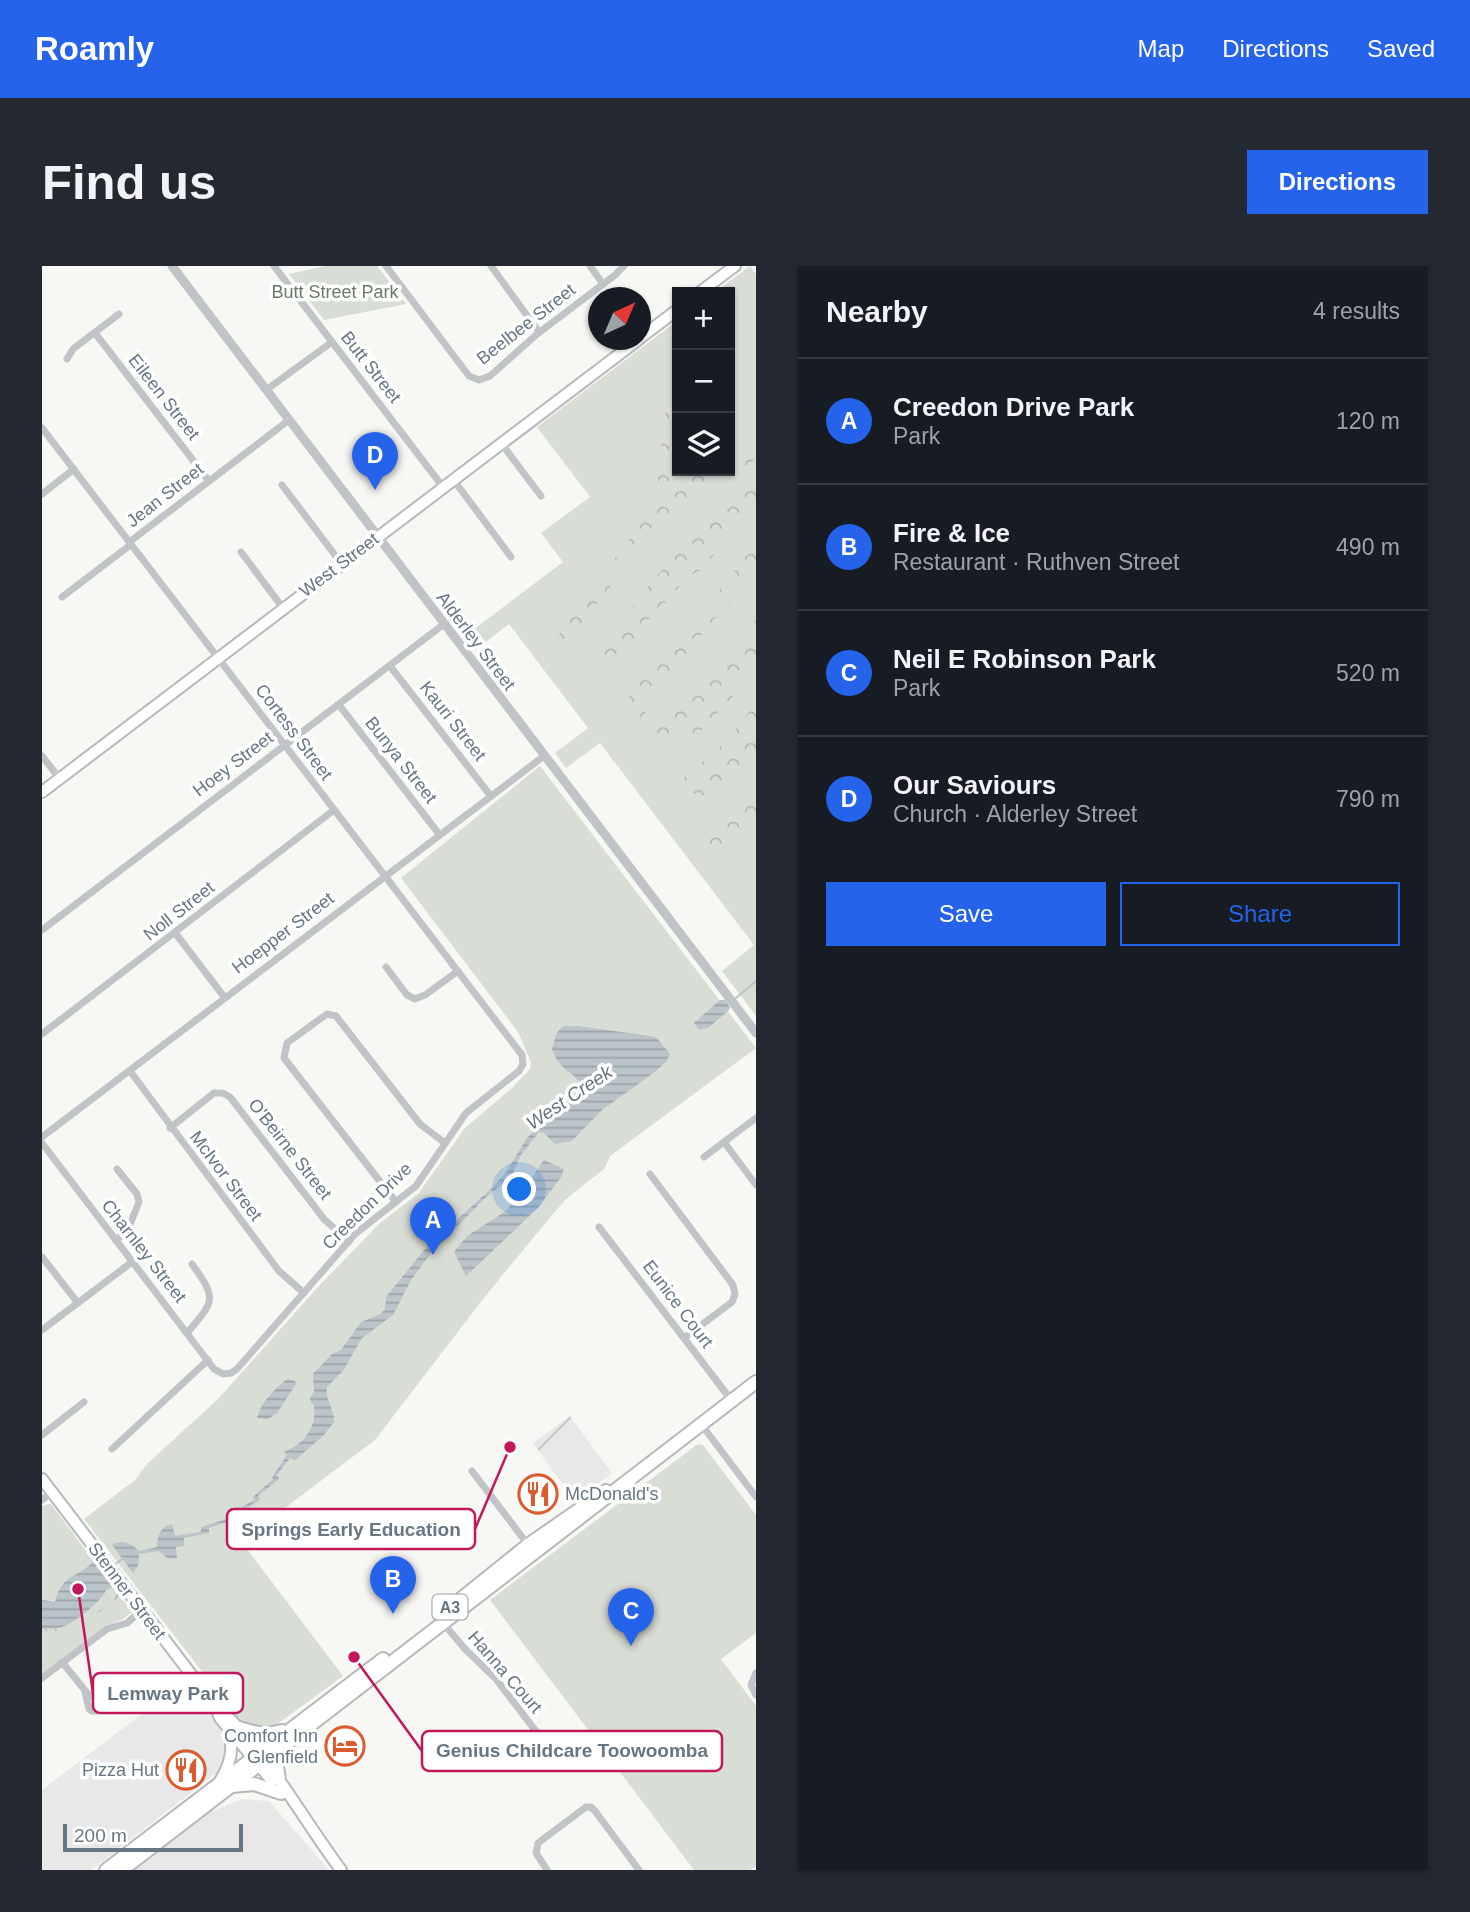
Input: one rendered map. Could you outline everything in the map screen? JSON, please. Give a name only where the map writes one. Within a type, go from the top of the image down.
[{"type":"highway","name":"A3","points":[[106,1870],[225,1784],[531,1549],[597,1507],[645,1466],[756,1382]]},
{"type":"highway","points":[[234,1729],[287,1736]]},
{"type":"highway","name":"A3","points":[[122,1870],[225,1784]]},
{"type":"highway","points":[[225,1784],[254,1784],[284,1792]]},
{"type":"main road","points":[[708,287],[735,266]]},
{"type":"main road","name":"West Street","points":[[651,330],[672,314]]},
{"type":"main road","name":"West Street","points":[[42,792],[624,350]]},
{"type":"main road","name":"Stenner Street","points":[[42,1479],[284,1792],[341,1870]]},
{"type":"main road","points":[[225,1784],[234,1729]]},
{"type":"main road","points":[[284,1792],[278,1766],[287,1736]]},
{"type":"street","name":"Alderley Street","points":[[172,266],[756,1034]]},
{"type":"street","name":"Butt Street","points":[[274,266],[443,486]]},
{"type":"street","points":[[491,266],[539,332]]},
{"type":"street","points":[[590,266],[603,284]]},
{"type":"street","name":"Beelbee Street","points":[[389,267],[469,376],[479,380],[490,376],[539,332],[624,266]]},
{"type":"street","points":[[67,359],[73,349],[120,314]]},
{"type":"street","name":"Eileen Street","points":[[95,333],[209,481]]},
{"type":"street","points":[[267,390],[331,342]]},
{"type":"street","name":"Jean Street","points":[[62,597],[289,420]]},
{"type":"street","name":"Cortess Street","points":[[42,428],[522,1055]]},
{"type":"street","points":[[501,443],[541,496]]},
{"type":"street","points":[[42,494],[74,470]]},
{"type":"street","points":[[453,479],[511,557]]},
{"type":"street","points":[[282,485],[341,563]]},
{"type":"street","points":[[241,552],[283,608]]},
{"type":"street","name":"Hoey Street","points":[[42,930],[444,624]]},
{"type":"street","name":"Kauri Street","points":[[390,666],[491,795]]},
{"type":"street","name":"Bunya Street","points":[[339,705],[439,834]]},
{"type":"street","name":"Hoepper Street","points":[[42,1138],[544,755]]},
{"type":"street","points":[[42,756],[60,779]]},
{"type":"street","name":"Noll Street","points":[[42,1034],[176,934],[334,810]]},
{"type":"street","points":[[176,934],[225,998]]},
{"type":"street","points":[[386,967],[407,995],[415,999],[425,995],[458,971]]},
{"type":"street","points":[[396,1202],[284,1058],[287,1044],[327,1014],[336,1016],[420,1124],[445,1143]]},
{"type":"street","name":"Creedon Drive","points":[[223,1374],[237,1368],[349,1242],[416,1186],[466,1113],[519,1071],[523,1064],[522,1055]]},
{"type":"street","name":"McIvor Street","points":[[130,1071],[279,1271],[304,1293]]},
{"type":"street","name":"O'Beirne Street","points":[[170,1128],[214,1093],[223,1093],[230,1097],[324,1219],[349,1242]]},
{"type":"street","points":[[704,1157],[756,1118]]},
{"type":"street","points":[[724,1142],[756,1185]]},
{"type":"street","name":"Charnley Street","points":[[42,1143],[217,1372],[223,1374]]},
{"type":"street","points":[[116,1241],[129,1227],[139,1202],[137,1194],[117,1169]]},
{"type":"street","points":[[650,1174],[733,1285],[735,1294],[732,1301],[684,1338]]},
{"type":"street","name":"Eunice Court","points":[[599,1227],[732,1401]]},
{"type":"street","points":[[42,1257],[78,1303]]},
{"type":"street","points":[[42,1330],[132,1262]]},
{"type":"street","points":[[187,1333],[207,1309],[211,1298],[208,1285],[192,1264]]},
{"type":"street","points":[[112,1449],[208,1360]]},
{"type":"street","points":[[42,1435],[83,1402]]},
{"type":"street","points":[[701,1424],[756,1497]]},
{"type":"street","points":[[472,1471],[531,1549]]},
{"type":"street","points":[[748,1487],[756,1481]]},
{"type":"street","points":[[42,1500],[52,1492]]},
{"type":"street","points":[[42,1678],[107,1629],[127,1623],[142,1610]]},
{"type":"street","name":"Hanna Court","points":[[441,1620],[496,1679],[548,1747]]},
{"type":"street","points":[[62,1662],[85,1692]]},
{"type":"street","points":[[756,1673],[751,1685],[756,1695]]},
{"type":"street","points":[[547,1870],[536,1853],[538,1843],[586,1807],[595,1811],[639,1870]]},
{"type":"shaded area","points":[[720,1000],[725,1000],[729,1010],[708,1028],[699,1030],[694,1023]]},
{"type":"shaded area","points":[[563,1026],[651,1036],[657,1038],[670,1054],[666,1062],[602,1110],[572,1141],[555,1144],[544,1133],[539,1132],[521,1155],[511,1177],[484,1199],[428,1257],[411,1280],[393,1315],[362,1338],[343,1371],[327,1387],[334,1422],[324,1435],[295,1460],[290,1458],[277,1475],[279,1479],[258,1496],[260,1500],[236,1514],[236,1519],[209,1528],[209,1533],[184,1538],[184,1546],[176,1547],[177,1559],[167,1558],[159,1551],[139,1554],[138,1566],[133,1573],[112,1545],[126,1543],[139,1551],[157,1547],[160,1532],[168,1525],[172,1524],[175,1536],[201,1532],[201,1527],[230,1518],[230,1514],[254,1500],[253,1497],[273,1479],[287,1455],[284,1452],[304,1439],[311,1427],[314,1420],[314,1405],[310,1398],[314,1392],[313,1374],[332,1354],[341,1350],[361,1322],[381,1314],[385,1309],[386,1297],[424,1250],[495,1185],[527,1138],[551,1112],[580,1097],[579,1082],[559,1063],[552,1049],[556,1034]]},
{"type":"shaded area","points":[[544,1160],[564,1169],[561,1177],[538,1208],[466,1276],[454,1252],[467,1236],[506,1211]]},
{"type":"shaded area","points":[[287,1379],[295,1381],[296,1384],[277,1413],[268,1419],[257,1418],[265,1401]]},
{"type":"shaded area","points":[[570,1416],[577,1426],[540,1453],[533,1443]]},
{"type":"shaded area","points":[[577,1426],[612,1473],[575,1501],[540,1453]]},
{"type":"shaded area","points":[[93,1561],[113,1587],[106,1590],[93,1606],[71,1623],[59,1628],[42,1629],[42,1600],[55,1602],[62,1585]]},
{"type":"shaded area","points":[[185,1681],[225,1734],[227,1753],[223,1768],[91,1870],[42,1870],[42,1790]]},
{"type":"shaded area","points":[[242,1799],[269,1801],[329,1870],[135,1870],[208,1813]]},
{"type":"green space","name":"Butt Street Park","points":[[326,266],[377,266],[406,304],[324,320],[289,274]]},
{"type":"green space","points":[[750,266],[756,274],[756,1016],[722,971],[754,945],[600,743],[566,768],[555,753],[588,728],[509,624],[475,650],[465,636],[563,562],[541,533],[590,497],[537,427],[639,350],[651,350],[651,341],[672,325],[672,476],[735,476],[735,287],[722,287]]},
{"type":"green space","points":[[672,399],[672,476],[730,476],[687,509],[644,548],[607,590],[562,659],[546,652],[632,535],[657,494],[663,418]]},
{"type":"green space","points":[[756,441],[756,459],[735,473],[735,455],[745,444]]},
{"type":"green space","points":[[752,483],[756,487],[756,508],[731,531],[704,568],[686,578],[656,614],[638,627],[628,659],[616,671],[602,664],[604,649],[611,637],[650,584],[678,551],[718,518]]},
{"type":"green space","points":[[756,542],[756,575],[679,662],[643,716],[620,722],[636,685],[647,668],[722,587]]},
{"type":"green space","points":[[756,620],[756,672],[696,736],[669,740],[654,732]]},
{"type":"green space","points":[[756,703],[756,750],[709,796],[683,792],[674,794],[679,782],[727,740]]},
{"type":"green space","points":[[540,766],[756,1048],[610,1156],[604,1169],[566,1199],[547,1221],[483,1299],[375,1440],[241,1541],[343,1676],[276,1725],[266,1728],[252,1726],[238,1718],[84,1519],[135,1480],[147,1464],[218,1399],[317,1288],[380,1223],[418,1194],[465,1128],[530,1069],[531,1062],[518,1032],[401,878]]},
{"type":"green space","points":[[756,786],[756,825],[710,864],[699,846],[734,816]]},
{"type":"green space","points":[[698,1444],[703,1445],[756,1515],[756,1633],[721,1659],[756,1706],[756,1866],[750,1870],[694,1870],[490,1600]]},
{"type":"green space","points":[[51,1504],[132,1612],[104,1627],[42,1674],[42,1506]]},
{"type":"green space","points":[[113,1587],[120,1597],[80,1626],[65,1632],[42,1635],[42,1629],[59,1628],[78,1618],[99,1600],[106,1590]]},
{"type":"waterway","name":"West Creek","points":[[736,998],[756,981]]},
{"type":"waterway","name":"West Creek","points":[[114,1565],[124,1558]]},
{"type":"place","name":"Our Saviours","points":[[375,490]]},
{"type":"place","name":"Creedon Drive Park","points":[[433,1255]]},
{"type":"place","name":"Springs Early Education","points":[[510,1447]]},
{"type":"place","name":"McDonald's","points":[[538,1494]]},
{"type":"place","name":"Lemway Park","points":[[78,1589]]},
{"type":"place","name":"Fire & Ice","points":[[393,1614]]},
{"type":"place","name":"Neil E Robinson Park","points":[[631,1646]]},
{"type":"place","name":"Genius Childcare Toowoomba","points":[[354,1657]]},
{"type":"place","name":"Comfort Inn Glenfield","points":[[345,1746]]},
{"type":"place","name":"Pizza Hut","points":[[186,1770]]}]
